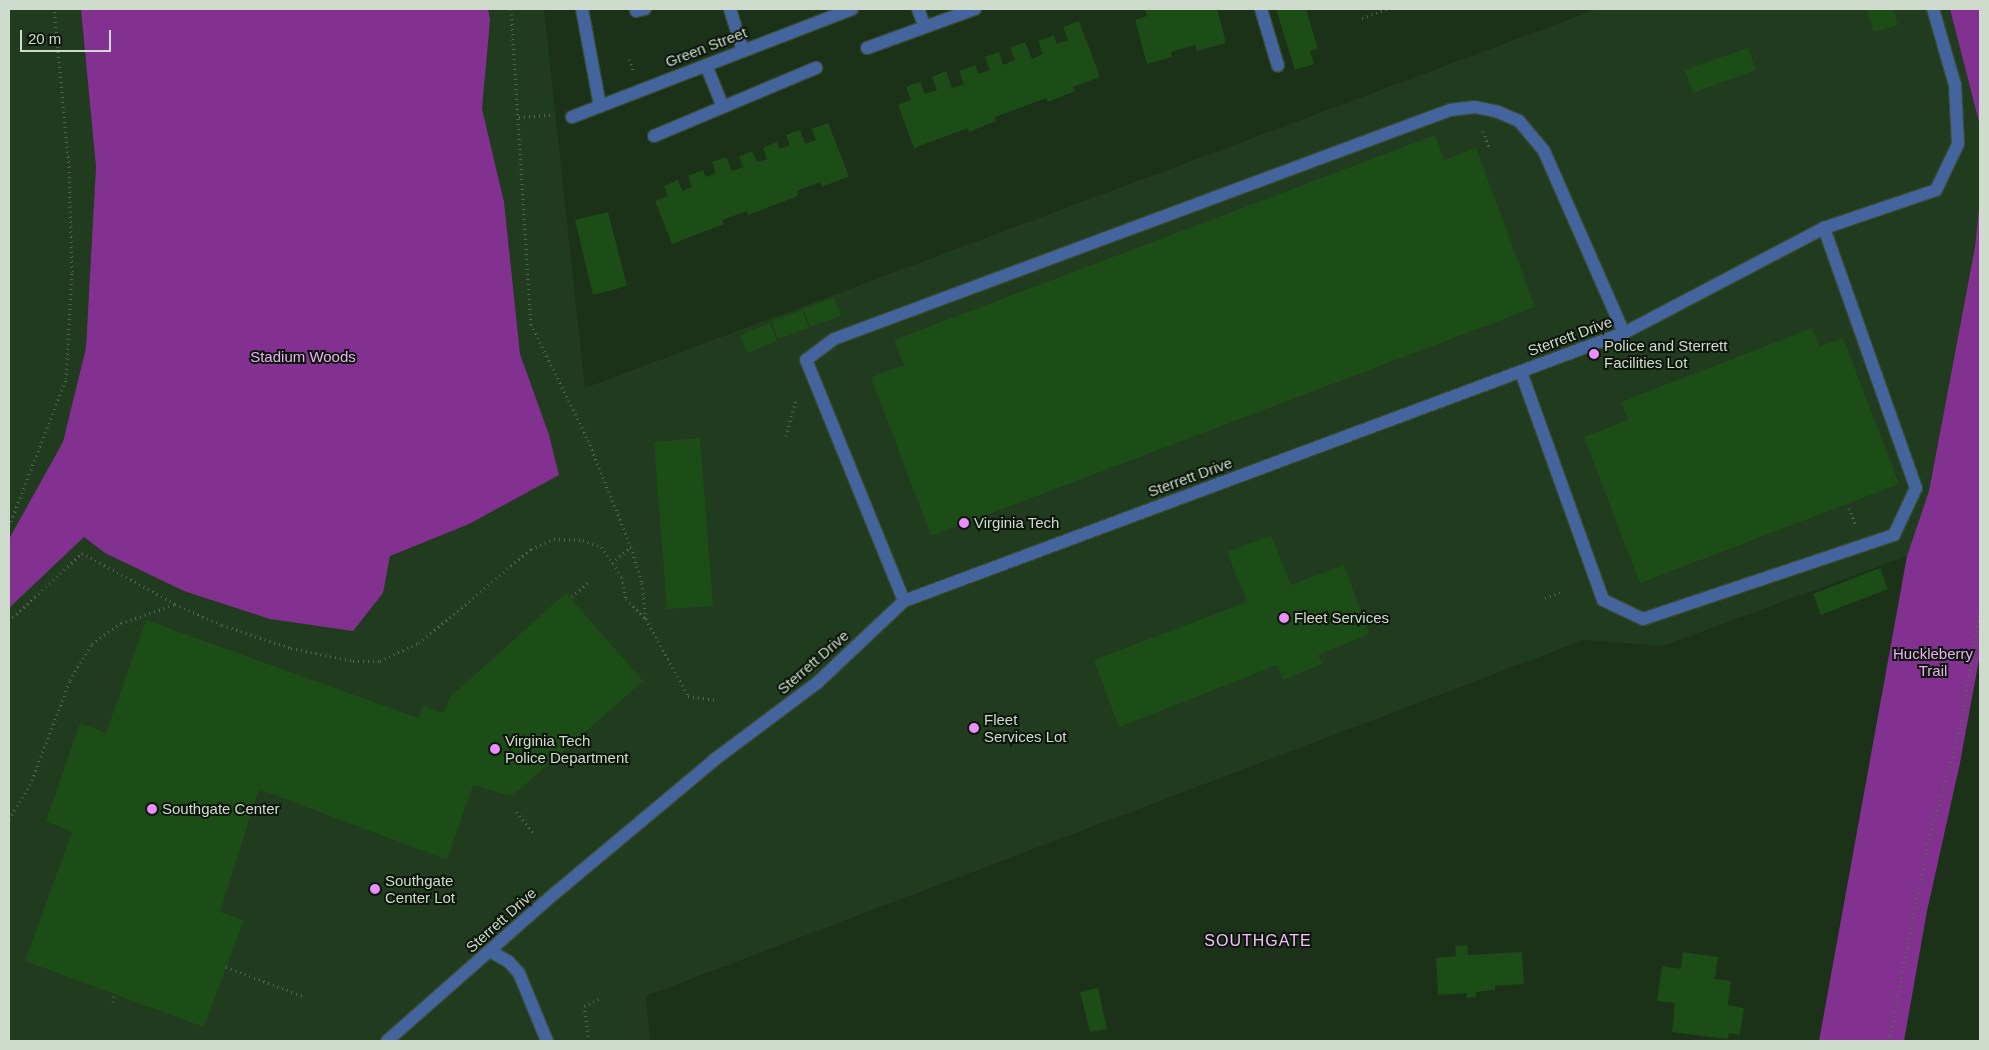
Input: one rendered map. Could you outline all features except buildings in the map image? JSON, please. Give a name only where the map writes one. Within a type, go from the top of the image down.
[{"type":"street","points":[[582,9],[600,106]]},
{"type":"street","points":[[730,9],[744,51]]},
{"type":"street","name":"Green Street","points":[[572,117],[852,9]]},
{"type":"street","points":[[918,9],[925,27]]},
{"type":"street","points":[[867,48],[975,9]]},
{"type":"street","points":[[1262,9],[1278,66]]},
{"type":"street","name":"Sterrett Drive","points":[[387,1041],[714,760],[817,683],[904,601],[1624,333],[1824,228],[1936,190],[1958,144],[1955,85],[1933,9]]},
{"type":"street","points":[[706,65],[723,107]]},
{"type":"street","points":[[654,136],[816,68]]},
{"type":"street","points":[[904,601],[806,360],[834,339],[862,328],[1450,110],[1475,107],[1498,112],[1519,121],[1544,151],[1624,333]]},
{"type":"street","points":[[1521,372],[1604,600],[1643,619],[1894,534],[1916,488],[1824,228]]},
{"type":"street","points":[[490,951],[509,962],[519,973],[547,1041]]},
{"type":"path","points":[[9,526],[66,379],[72,272],[69,167],[54,9]]},
{"type":"path","points":[[511,9],[531,324],[588,440],[631,547],[642,583],[646,619]]},
{"type":"path","points":[[1362,18],[1387,9]]},
{"type":"path","points":[[519,117],[551,115]]},
{"type":"path","points":[[9,621],[82,553],[175,604],[222,625],[291,648],[353,661],[380,661],[419,642],[531,549],[554,539],[583,540],[601,547],[622,577],[626,599],[646,619],[688,696],[717,700]]},
{"type":"path","points":[[612,563],[631,547]]},
{"type":"path","points":[[572,597],[587,584]]},
{"type":"path","points":[[1545,598],[1564,591]]},
{"type":"path","points":[[9,819],[30,785],[70,680],[92,644],[121,623],[175,604]]},
{"type":"path","points":[[1888,1041],[1928,844],[1961,725],[1980,611]]},
{"type":"path","points":[[516,812],[532,832]]},
{"type":"path","points":[[226,967],[303,996]]},
{"type":"path","points":[[113,1002],[114,994]]},
{"type":"path","points":[[589,1041],[584,1006],[599,999]]},
{"type":"shaded area","name":"Virginia Tech","points":[[9,9],[544,9],[585,388],[1597,9],[1950,9],[1980,126],[1980,198],[1975,247],[1929,491],[1907,556],[1663,646],[1584,640],[646,996],[650,1041],[9,1041]]},
{"type":"green space","name":"Stadium Woods","points":[[81,9],[488,9],[490,20],[482,109],[504,202],[520,354],[549,435],[559,475],[469,524],[390,556],[383,593],[353,631],[270,619],[184,591],[105,553],[84,537],[9,608],[9,539],[63,442],[86,348],[96,167]]},
{"type":"green space","points":[[1950,9],[1980,9],[1980,126]]},
{"type":"green space","name":"Huckleberry Trail","points":[[1980,198],[1980,654],[1960,763],[1927,911],[1904,1041],[1819,1041],[1907,556],[1929,491],[1975,247]]},
{"type":"place","name":"Police and Sterrett Facilities Lot","points":[[1594,354]]},
{"type":"place","name":"Virginia Tech","points":[[964,523]]},
{"type":"place","name":"Fleet Services","points":[[1284,618]]},
{"type":"place","name":"Fleet Services Lot","points":[[974,728]]},
{"type":"place","name":"Virginia Tech Police Department","points":[[495,749]]},
{"type":"place","name":"Southgate Center","points":[[152,809]]},
{"type":"place","name":"Southgate Center Lot","points":[[375,889]]},
{"type":"district","name":"SOUTHGATE","points":[[1258,941]]}]
